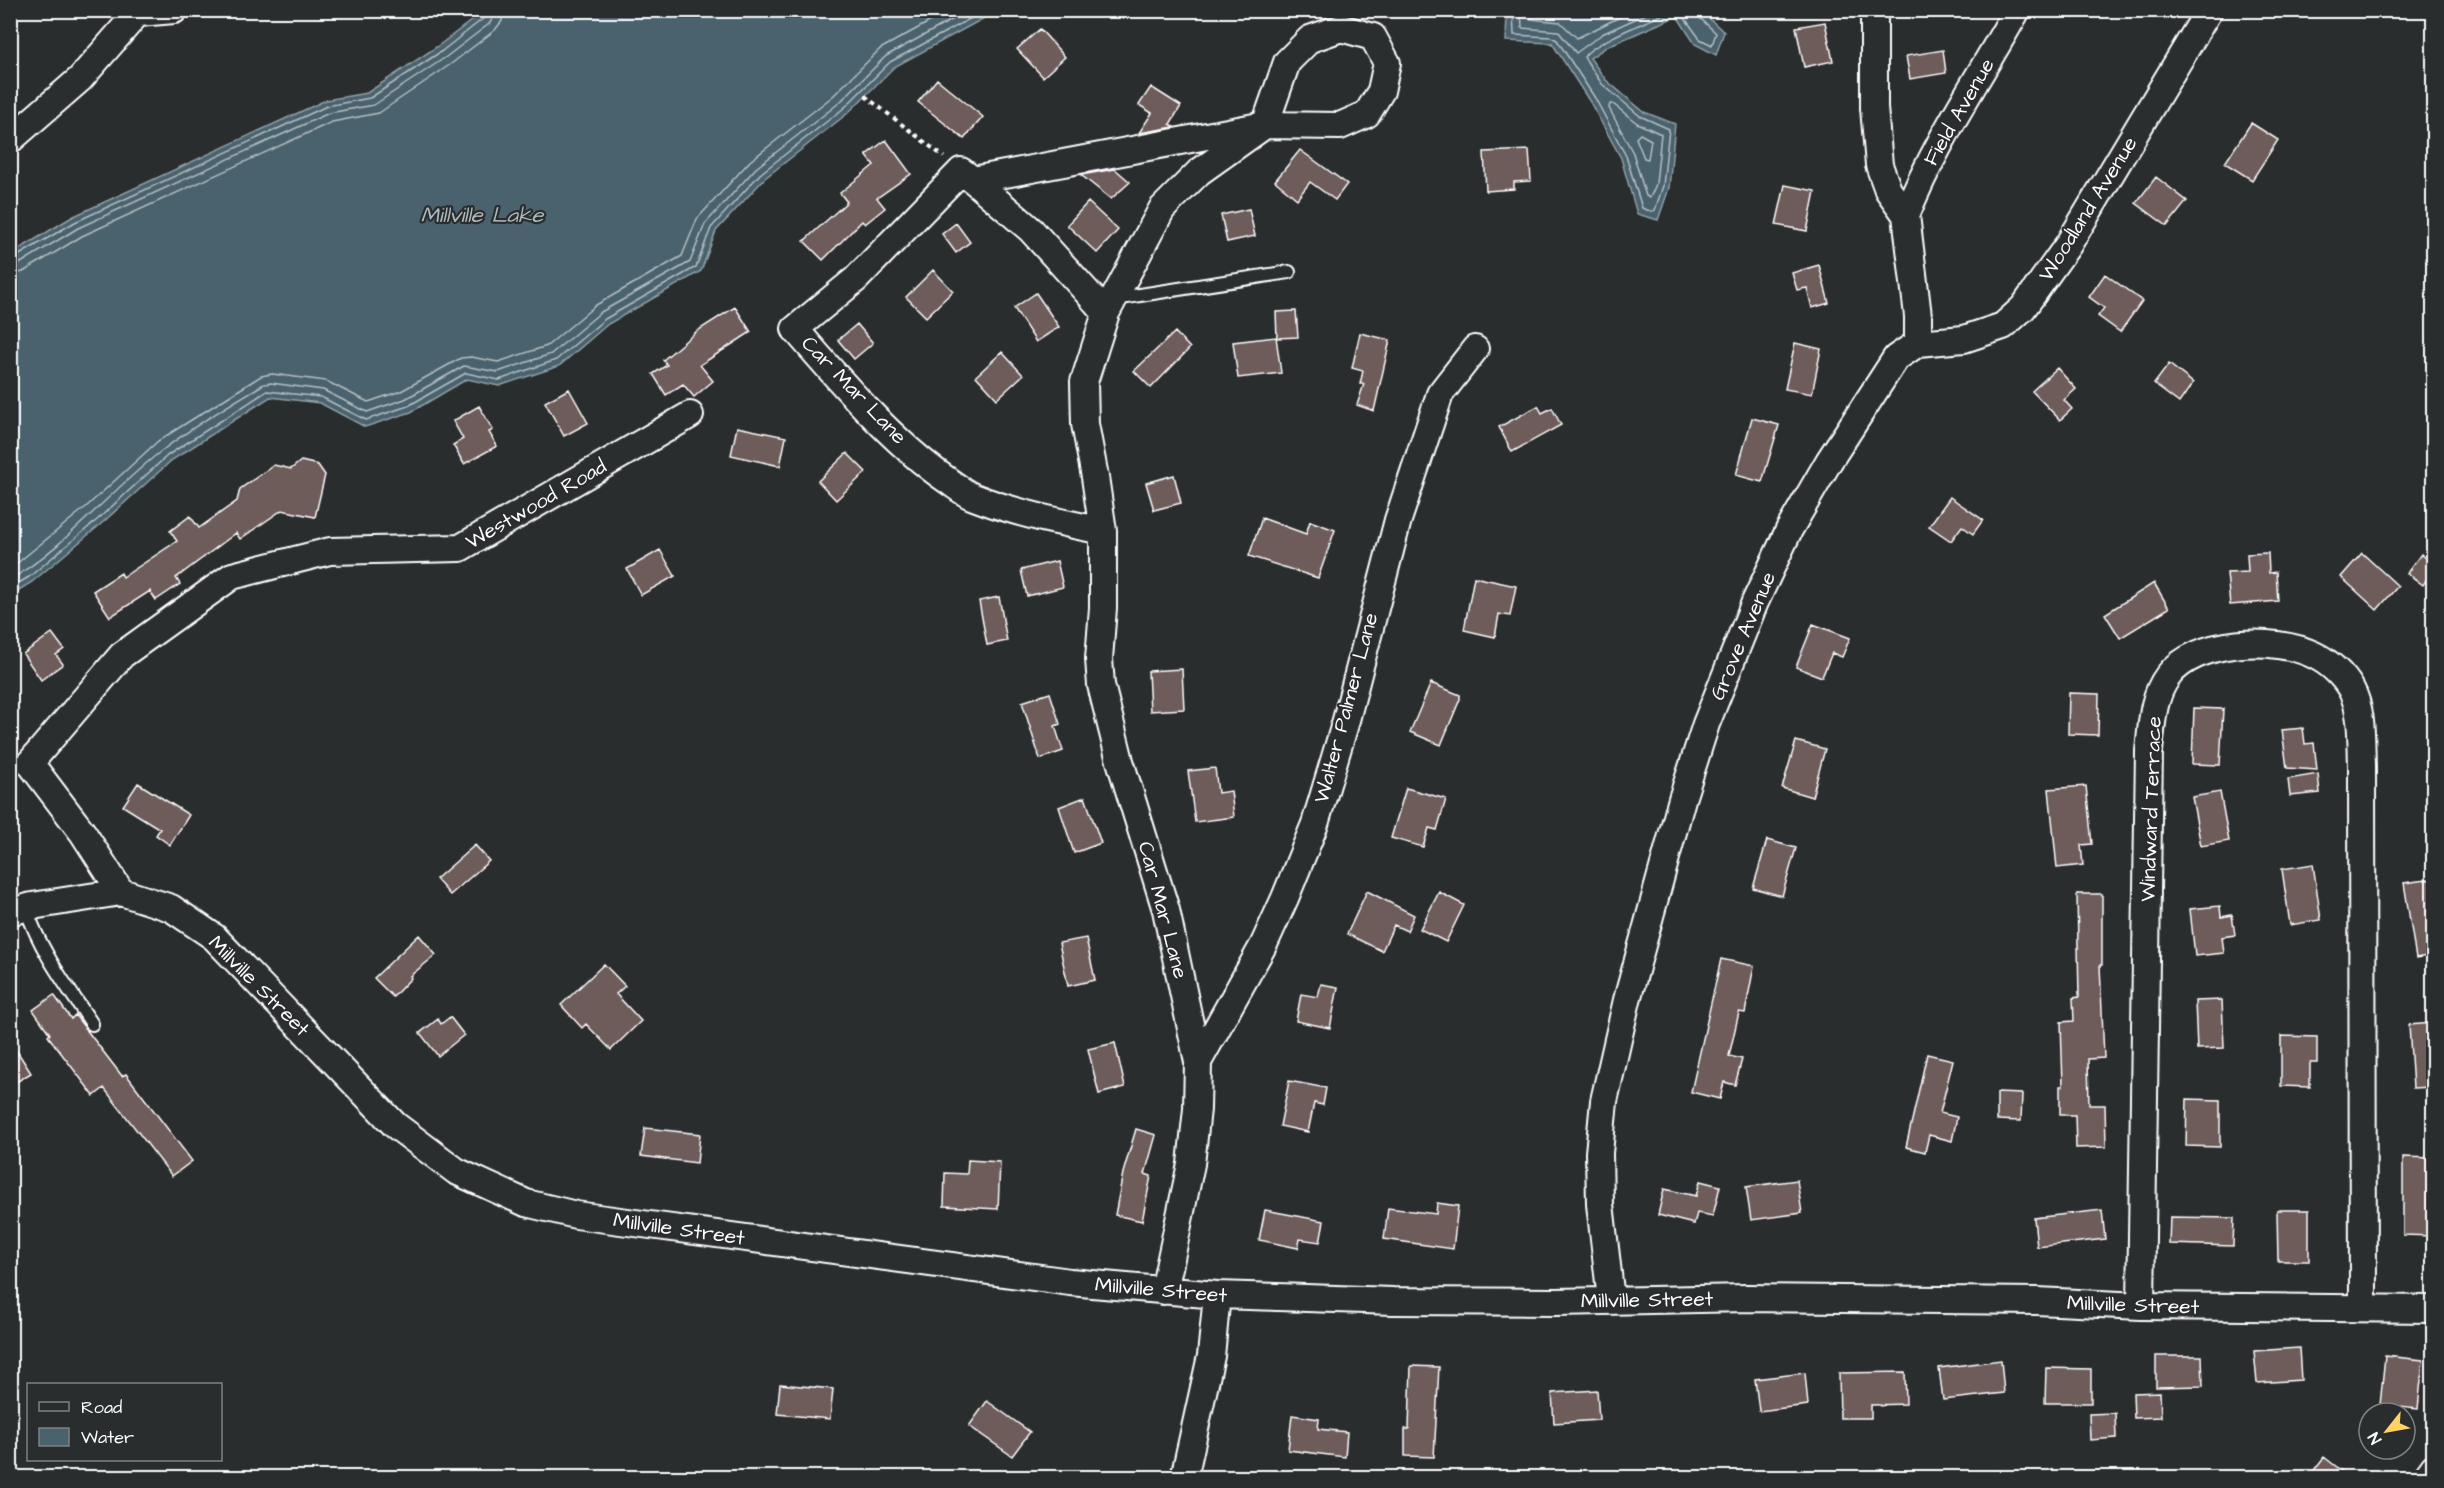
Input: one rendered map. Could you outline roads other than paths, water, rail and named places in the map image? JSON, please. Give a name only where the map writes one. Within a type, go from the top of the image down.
[{"type":"street","points":[[10,140],[80,79],[139,11],[174,10]]},
{"type":"street","points":[[1874,10],[1874,108],[1879,165],[1888,190],[1906,215],[1918,316],[1918,343]]},
{"type":"street","name":"Field Avenue","points":[[1906,215],[1941,141],[2017,10]]},
{"type":"street","name":"Woodland Avenue","points":[[1918,343],[1964,339],[2003,326],[2023,308],[2067,245],[2210,10]]},
{"type":"street","points":[[967,176],[1265,125],[1340,126],[1367,114],[1381,91],[1387,63],[1373,37],[1341,28],[1310,39],[1287,62],[1265,125]]},
{"type":"street","name":"Car Mar Lane","points":[[1164,1291],[1191,1164],[1197,1109],[1198,1062],[1166,910],[1120,761],[1101,685],[1099,660],[1102,531],[1085,424],[1084,382],[1109,306],[1162,210],[1199,172],[1265,125]]},
{"type":"street","points":[[967,176],[1031,230],[1109,306]]},
{"type":"street","name":"Car Mar Lane","points":[[967,176],[856,279],[795,329],[836,376],[930,468],[972,497],[1050,520],[1102,531]]},
{"type":"street","name":"Grove Avenue","points":[[1611,1300],[1600,1204],[1599,1153],[1604,1101],[1630,988],[1682,799],[1706,724],[1747,621],[1789,530],[1829,461],[1896,358],[1918,343]]},
{"type":"street","name":"Walter Palmer Lane","points":[[1198,1062],[1264,944],[1315,824],[1345,724],[1398,520],[1440,394],[1475,349]]},
{"type":"street","name":"Westwood Road","points":[[121,892],[83,833],[30,763],[122,656],[232,576],[330,551],[460,548],[690,415]]},
{"type":"street","name":"Windward Terrace","points":[[2141,1306],[2149,751],[2156,699],[2168,676],[2187,658],[2211,649],[2263,644],[2289,647],[2314,655],[2336,669],[2352,690],[2359,714],[2362,766],[2364,1308]]},
{"type":"street","name":"Millville Street","points":[[18,910],[121,892],[171,908],[214,938],[395,1125],[456,1171],[526,1203],[599,1218],[1070,1282],[1217,1295],[1393,1301],[1556,1302],[1747,1298],[2433,1309]]},
{"type":"street","points":[[1185,1478],[1211,1356],[1217,1295]]},
{"type":"street","points":[[2426,1478],[2433,1467]]},
{"type":"lane","points":[[1109,306],[1289,272]]},
{"type":"lane","points":[[18,910],[34,930],[45,952],[92,1024]]},
{"type":"water","name":"Millville Lake","points":[[484,11],[997,11],[894,67],[848,113],[765,178],[716,231],[701,271],[608,324],[559,366],[499,386],[467,379],[411,412],[365,427],[320,403],[270,397],[172,460],[32,582],[11,595],[11,254],[72,217],[326,100],[367,93],[438,46]]},
{"type":"water","points":[[1507,11],[1701,11],[1724,32],[1716,55],[1695,44],[1677,16],[1608,46],[1590,58],[1606,80],[1644,112],[1675,124],[1669,188],[1658,220],[1637,214],[1621,158],[1590,102],[1552,43],[1506,41]]}]
